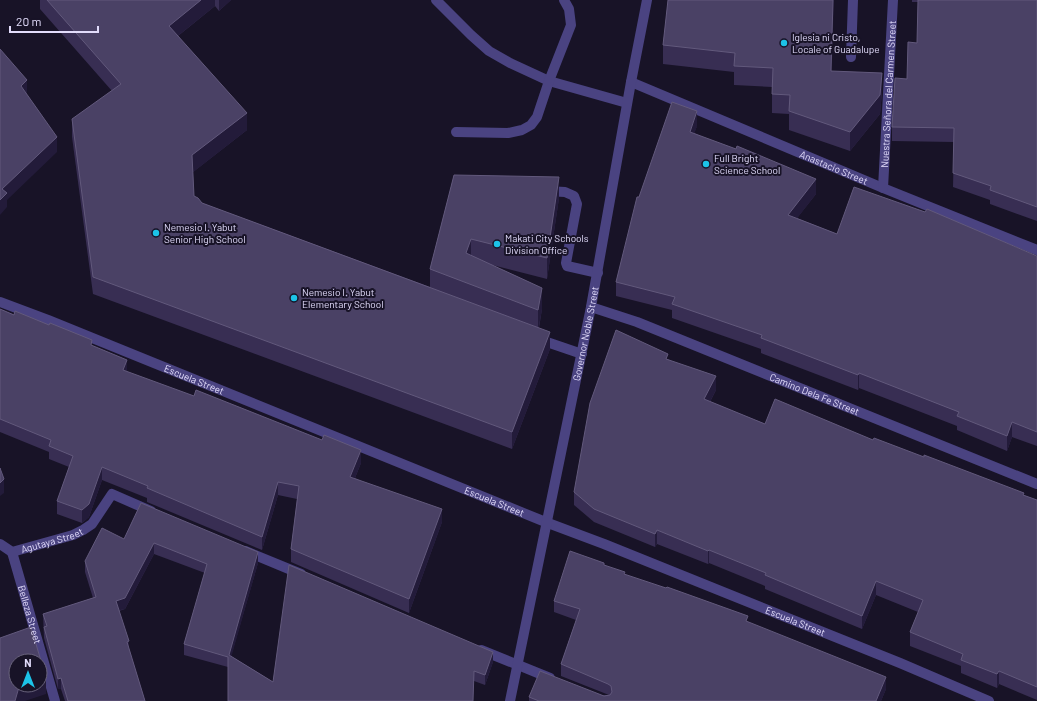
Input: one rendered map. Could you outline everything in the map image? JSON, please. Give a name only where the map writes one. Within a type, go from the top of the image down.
[{"type":"street","points":[[436,0],[489,51],[549,81],[627,103]]},
{"type":"street","points":[[456,132],[508,133],[522,130],[531,125],[537,117],[549,81],[571,25],[569,9],[564,0]]},
{"type":"street","name":"Governor Noble Street","points":[[510,701],[548,523],[598,273],[627,103],[648,0]]},
{"type":"street","points":[[851,57],[853,0]]},
{"type":"street","name":"Nuestra Señora del Carmen Street","points":[[883,188],[893,0]]},
{"type":"street","name":"Anastacio Street","points":[[631,82],[883,188],[1037,250]]},
{"type":"street","points":[[534,191],[565,192],[574,196],[577,204],[566,263],[567,266],[598,273]]},
{"type":"street","name":"Escuela Street","points":[[0,302],[56,323],[548,523],[604,544],[989,701]]},
{"type":"street","name":"Camino Dela Fe Street","points":[[591,306],[637,322],[1037,484]]},
{"type":"street","points":[[526,334],[582,354]]},
{"type":"street","name":"Agutaya Street","points":[[0,544],[12,552],[72,535],[92,524],[112,494],[164,516]]},
{"type":"street","points":[[237,547],[311,578]]},
{"type":"street","name":"Belleza Street","points":[[12,552],[55,701]]},
{"type":"street","points":[[473,647],[558,682]]},
{"type":"building","points":[[47,0],[201,0],[169,26],[247,113],[192,155],[194,196],[202,203],[550,332],[512,432],[93,277],[72,119],[121,84]]},
{"type":"building","points":[[668,0],[833,0],[831,71],[882,73],[880,95],[850,132],[789,111],[790,95],[772,94],[773,68],[734,66],[735,53],[663,45]]},
{"type":"building","points":[[918,0],[1037,0],[1037,207],[990,190],[991,186],[953,173],[954,128],[892,127],[895,78],[907,79],[908,42],[917,43]]},
{"type":"building","points":[[0,49],[27,80],[21,86],[57,137],[2,189],[7,193],[0,200]]},
{"type":"building","points":[[672,102],[697,111],[690,132],[736,149],[737,146],[816,179],[788,215],[837,234],[854,187],[925,212],[927,209],[1037,256],[1037,432],[1012,422],[1007,436],[957,416],[959,412],[859,373],[858,375],[761,338],[762,335],[672,304],[675,297],[616,282],[637,197],[639,197]]},
{"type":"building","name":"Makati City Schools Division Office","points":[[454,175],[559,177],[547,258],[471,239],[466,253],[542,288],[538,310],[430,269]]},
{"type":"building","points":[[0,309],[14,315],[15,311],[92,340],[91,345],[127,360],[123,370],[194,396],[196,390],[322,440],[324,435],[361,450],[350,477],[442,509],[409,599],[291,549],[299,486],[278,482],[262,537],[147,488],[148,486],[102,467],[89,504],[82,510],[57,501],[73,456],[49,446],[51,440],[0,419]]},
{"type":"building","points":[[616,330],[668,354],[666,359],[716,376],[704,399],[765,424],[775,399],[873,440],[874,438],[924,457],[924,455],[1024,493],[1023,495],[1037,500],[1037,687],[999,671],[997,674],[961,660],[963,654],[910,632],[923,600],[876,581],[862,616],[765,575],[766,573],[709,550],[708,551],[657,530],[655,534],[594,509],[574,492],[590,403]]},
{"type":"building","points":[[0,468],[4,479],[0,483]]},
{"type":"building","points":[[141,503],[258,552],[229,655],[273,682],[289,565],[493,652],[485,675],[474,671],[473,701],[228,701],[228,657],[184,644],[207,564],[154,543],[125,598],[116,601],[129,641],[127,642],[145,701],[68,701],[61,678],[58,679],[44,627],[47,626],[43,614],[96,597],[85,561],[102,528],[124,539]]},
{"type":"building","points":[[570,551],[604,563],[604,565],[625,572],[624,574],[666,588],[667,587],[748,616],[746,621],[886,677],[876,701],[539,701],[529,697],[540,671],[604,696],[610,695],[612,692],[611,686],[608,684],[561,664],[580,609],[554,601]]},
{"type":"building","points":[[31,627],[39,653],[8,653],[8,693],[17,693],[15,701],[0,701],[0,638]]},
{"type":"place","name":"Iglesia ni Cristo, Locale of Guadalupe","points":[[784,43]]},
{"type":"place","name":"Full Bright Science School","points":[[706,164]]},
{"type":"place","name":"Nemesio I. Yabut Senior High School","points":[[156,233]]},
{"type":"place","name":"Makati City Schools Division Office","points":[[497,244]]},
{"type":"place","name":"Nemesio I. Yabut Elementary School","points":[[294,298]]}]
